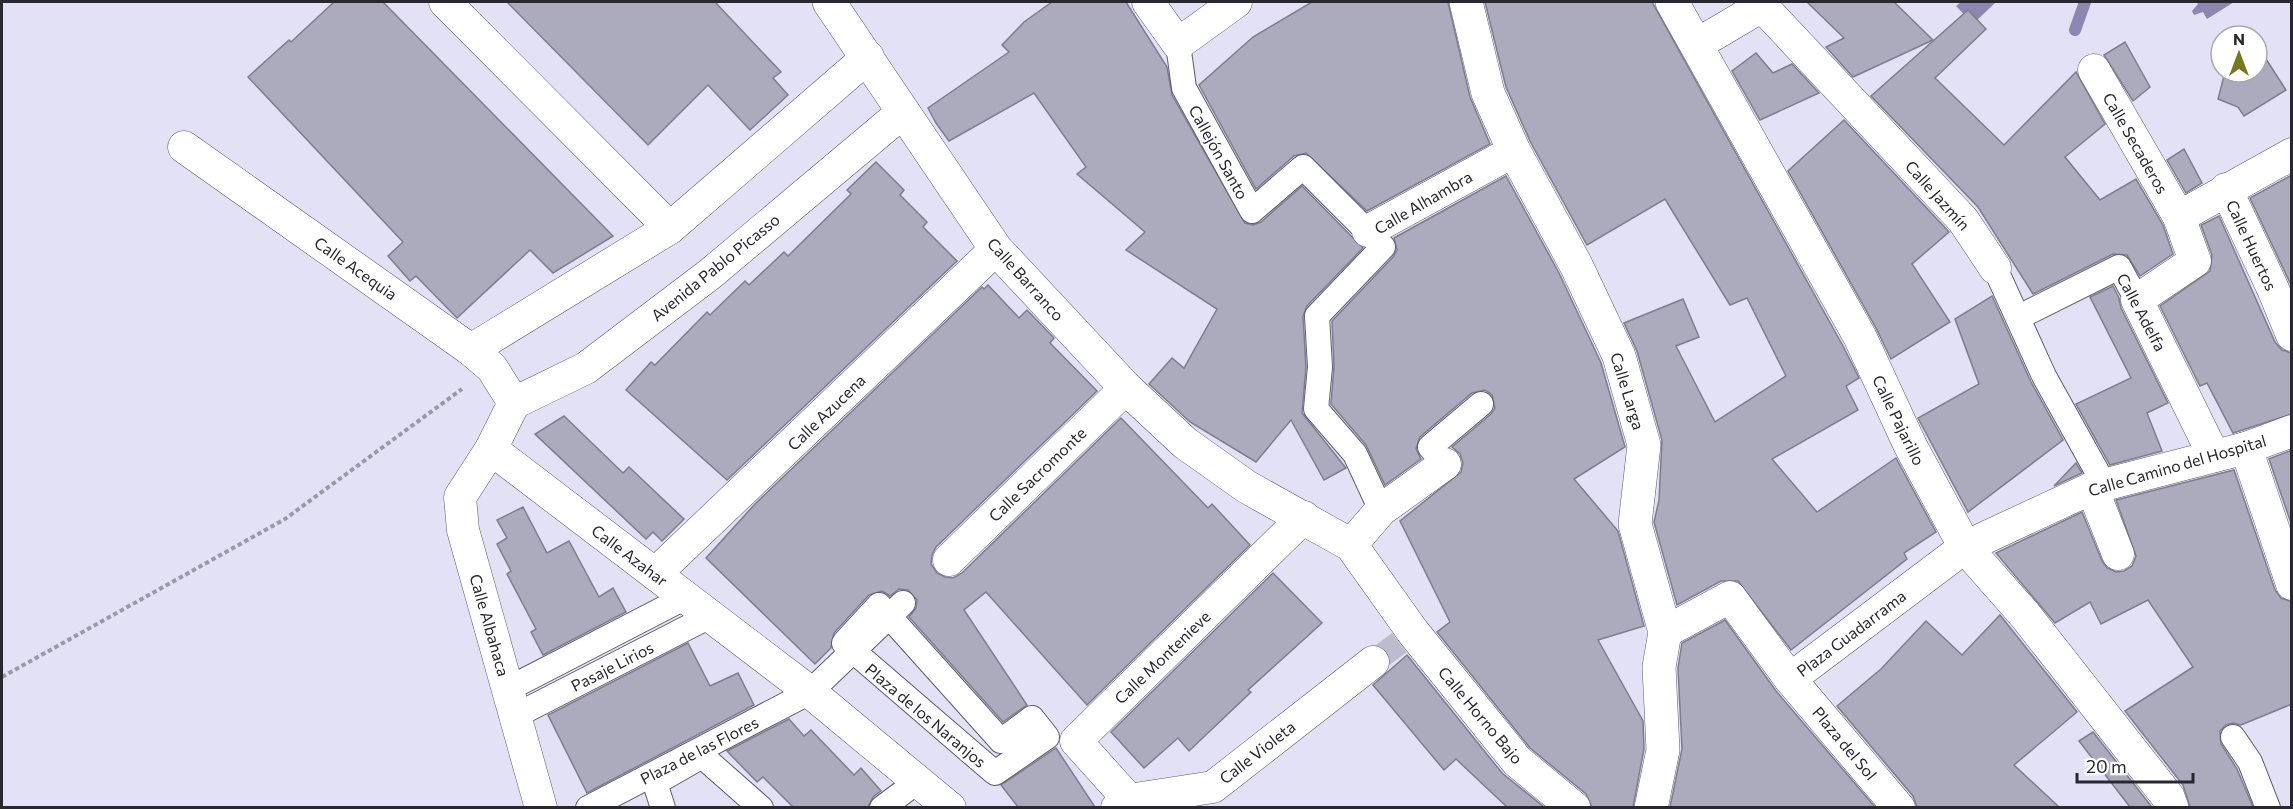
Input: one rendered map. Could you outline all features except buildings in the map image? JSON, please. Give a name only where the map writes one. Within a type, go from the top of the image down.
[{"type":"street","points":[[445,2],[670,228]]},
{"type":"street","name":"Calle Barranco","points":[[829,2],[996,249],[1126,388],[1185,443],[1247,487],[1305,517],[1350,545]]},
{"type":"street","points":[[1148,2],[1178,44],[1236,2]]},
{"type":"street","name":"Calle Larga","points":[[1466,2],[1488,93],[1514,151],[1576,265],[1619,356],[1644,445],[1635,524],[1665,632],[1659,667],[1662,750],[1651,807]]},
{"type":"street","name":"Calle Pajarillo","points":[[1672,2],[1860,337],[1910,445],[1965,547],[2025,615],[2168,797],[2172,807]]},
{"type":"street","name":"Calle Jazmín","points":[[1696,45],[1762,6],[1963,220],[1995,268],[2044,376],[2098,486]]},
{"type":"street","name":"Callejón Santo","points":[[1178,44],[1184,88],[1252,212],[1303,167],[1368,231]]},
{"type":"street","points":[[482,359],[670,228],[868,57]]},
{"type":"street","name":"Calle Secaderos","points":[[2094,70],[2179,217],[2195,261],[2137,300]]},
{"type":"street","name":"Avenida Pablo Picasso","points":[[514,403],[586,368],[710,274],[903,112]]},
{"type":"street","name":"Calle Acequia","points":[[184,147],[482,359],[514,403]]},
{"type":"street","name":"Calle Alhambra","points":[[1381,510],[1355,454],[1316,410],[1320,367],[1317,316],[1383,247],[1368,231],[1514,151]]},
{"type":"street","points":[[2179,217],[2292,154]]},
{"type":"street","name":"Calle Huertos","points":[[2226,189],[2292,335]]},
{"type":"street","name":"Calle Azucena","points":[[656,574],[996,249]]},
{"type":"street","name":"Calle Adelfa","points":[[2019,317],[2119,267],[2214,456]]},
{"type":"street","name":"Calle Sacromonte","points":[[948,560],[1126,388]]},
{"type":"street","points":[[491,449],[514,403]]},
{"type":"street","points":[[1350,545],[1381,510],[1445,464],[1430,447],[1481,404]]},
{"type":"street","name":"Calle Camino del Hospital","points":[[1965,547],[2098,486],[2246,448],[2292,431]]},
{"type":"street","points":[[2246,448],[2292,584]]},
{"type":"street","name":"Calle Azahar","points":[[491,449],[810,692]]},
{"type":"street","name":"Calle Albahaca","points":[[491,449],[460,497],[463,530],[541,807]]},
{"type":"street","points":[[2098,486],[2118,554]]},
{"type":"street","name":"Calle Montenieve","points":[[1123,804],[1076,741],[1305,517]]},
{"type":"street","name":"Calle Horno Bajo","points":[[1350,545],[1405,628],[1517,761],[1574,807]]},
{"type":"street","name":"Plaza Guadarrama","points":[[1665,632],[1730,597],[1790,679],[1965,547]]},
{"type":"street","name":"Pasaje Lirios","points":[[511,702],[698,607]]},
{"type":"street","name":"Plaza de los Naranjos","points":[[810,692],[896,610],[1001,741],[1032,718],[1047,737],[994,774],[852,652]]},
{"type":"street","name":"Calle Violeta","points":[[1123,804],[1213,787],[1376,659]]},
{"type":"street","name":"Plaza del Sol","points":[[1790,679],[1899,807]]},
{"type":"street","points":[[810,692],[950,807]]},
{"type":"street","name":"Plaza de las Flores","points":[[588,807],[810,692]]},
{"type":"street","points":[[2233,737],[2250,762],[2268,807]]},
{"type":"street","name":"Plaza de las Flores","points":[[663,807],[655,783],[702,756],[761,807]]},
{"type":"street","points":[[882,807],[918,781]]},
{"type":"path","points":[[2,677],[285,519],[482,359]]},
{"type":"shaded area","points":[[1961,2],[1996,2],[1973,24],[1956,6]]},
{"type":"shaded area","points":[[2196,2],[2234,2],[2207,19],[2203,12],[2194,15],[2192,11],[2198,4]]},
{"type":"waterway","points":[[2075,30],[2085,2]]},
{"type":"tunnel","points":[[1380,657],[1403,640]]}]
